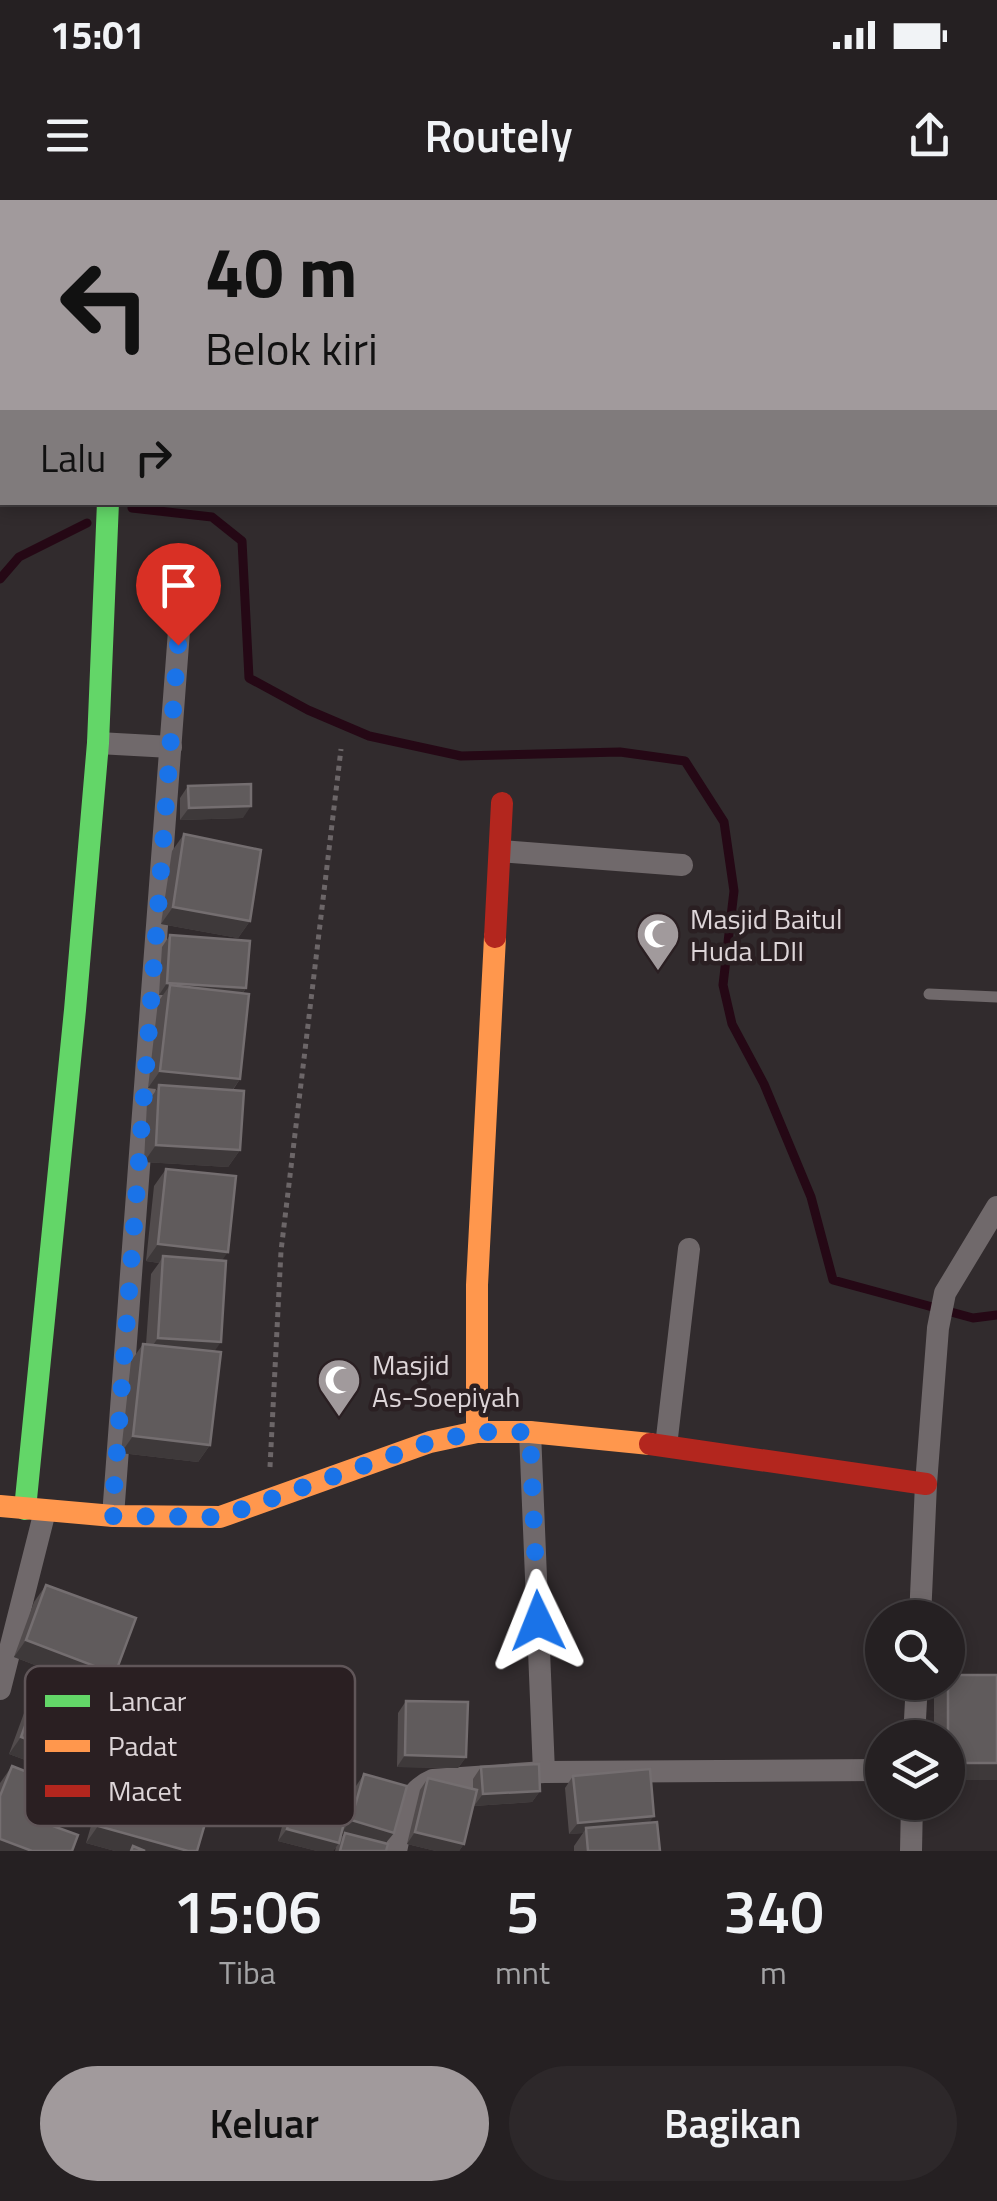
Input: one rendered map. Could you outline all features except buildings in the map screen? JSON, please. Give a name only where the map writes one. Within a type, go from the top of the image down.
[{"type":"street","points":[[0,1688],[35,1510],[98,743],[108,505]]},
{"type":"street","points":[[112,1516],[182,578]]},
{"type":"street","points":[[98,743],[171,747]]},
{"type":"street","points":[[477,1432],[477,1286],[502,803]]},
{"type":"street","points":[[500,852],[682,865]]},
{"type":"street","points":[[921,1600],[938,1328],[945,1293],[997,1207]]},
{"type":"street","points":[[666,1446],[689,1248]]},
{"type":"street","points":[[0,1506],[112,1516],[220,1517],[430,1442],[477,1432],[530,1432],[666,1446],[926,1484]]},
{"type":"street","points":[[530,1432],[544,1772]]},
{"type":"street","points":[[396,1851],[412,1794],[434,1780],[544,1772],[865,1770]]},
{"type":"street","points":[[911,1851],[912,1820]]},
{"type":"lane","points":[[929,994],[997,997]]},
{"type":"path","points":[[268,1500],[281,1251],[340,749]]},
{"type":"waterway","points":[[132,508],[212,517],[242,541],[249,678],[308,710],[369,736],[461,756],[620,752],[685,761],[724,822],[734,891],[723,985],[732,1024],[764,1084],[811,1197],[833,1280],[973,1318],[997,1315]]},
{"type":"waterway","points":[[0,579],[19,557],[87,523]]},
{"type":"traffic: fast","points":[[25,1509],[98,743],[108,505]]},
{"type":"traffic: slow","points":[[477,1432],[477,1285],[495,937]]},
{"type":"traffic: slow","points":[[0,1506],[113,1516],[220,1517],[430,1442],[477,1432],[530,1432],[650,1444]]},
{"type":"traffic: jam","points":[[495,937],[502,803]]},
{"type":"traffic: jam","points":[[650,1444],[926,1484]]},
{"type":"place","name":"Masjid Baitul Huda LDII","points":[[658,972]]},
{"type":"place","name":"Masjid As-Soepiyah","points":[[339,1418]]},
{"type":"route","points":[[178,645],[112,1516],[220,1517],[430,1442],[477,1432],[530,1432],[538,1621]]}]
